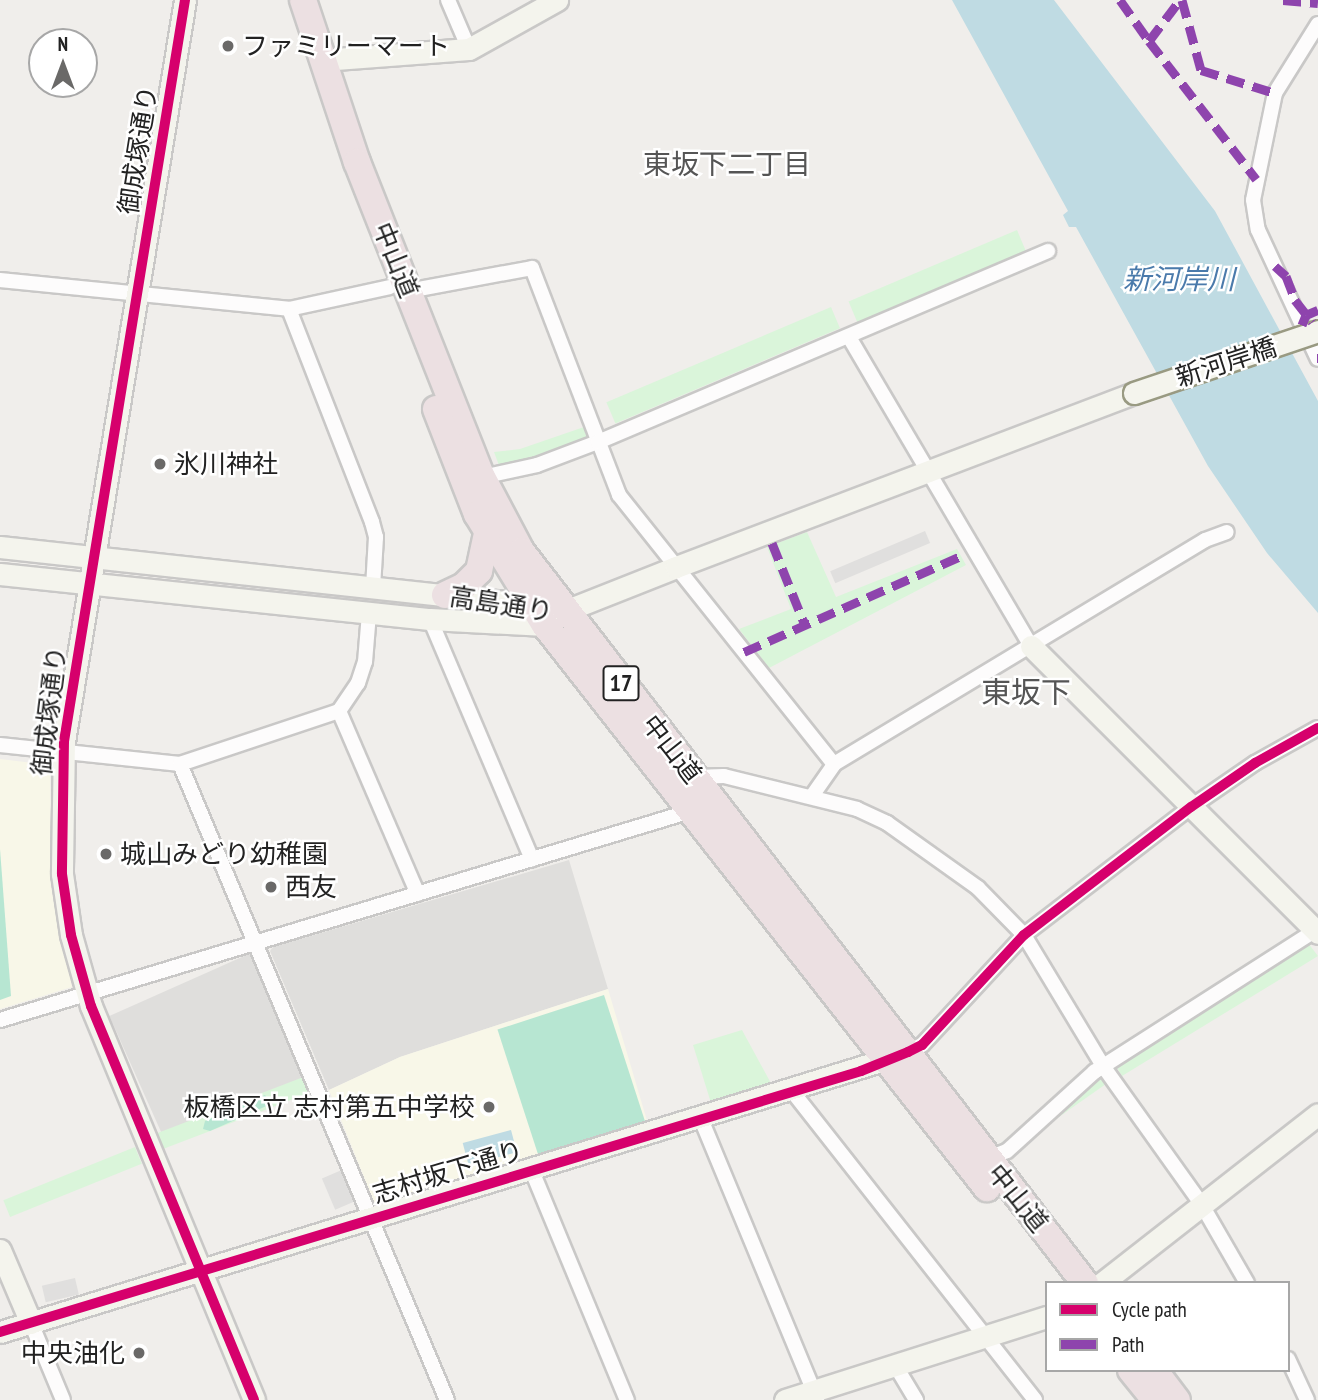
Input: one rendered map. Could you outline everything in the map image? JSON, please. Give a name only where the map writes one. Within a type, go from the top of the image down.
[{"type":"highway","name":"中山道","points":[[285,0],[399,288],[482,477],[555,618],[691,811],[897,1057],[986,1158],[1083,1281]]},
{"type":"highway","name":"中山道","points":[[303,0],[399,288],[487,534],[530,603],[555,618],[694,777],[1061,1281]]},
{"type":"highway","points":[[445,594],[464,586],[479,571],[487,534]]},
{"type":"highway","points":[[1133,1372],[1155,1400]]},
{"type":"highway","points":[[1156,1372],[1177,1400]]},
{"type":"street","name":"御成塚通り","points":[[185,0],[63,751],[62,874],[71,935],[87,994],[254,1400]]},
{"type":"street","points":[[448,0],[469,49]]},
{"type":"street","points":[[322,60],[469,49],[557,0]]},
{"type":"street","points":[[1318,24],[1275,93],[1253,200],[1258,230],[1318,359]]},
{"type":"street","points":[[482,477],[537,465],[597,442],[1048,251]]},
{"type":"street","points":[[0,280],[289,309],[399,288],[532,268],[619,495],[834,764]]},
{"type":"street","points":[[289,309],[374,530],[373,587]]},
{"type":"street","name":"新河岸橋","points":[[555,618],[677,567],[1133,393],[1318,331]]},
{"type":"street","points":[[849,337],[1031,646],[1317,931],[1103,1066],[1007,1152],[986,1158]]},
{"type":"street","points":[[811,796],[834,764],[1205,540],[1227,532]]},
{"type":"street","name":"高島通り","points":[[0,547],[530,603]]},
{"type":"street","name":"高島通り","points":[[0,574],[430,619],[555,618]]},
{"type":"street","points":[[0,744],[180,764],[339,711],[358,683],[365,662],[369,612]]},
{"type":"street","points":[[430,619],[532,859]]},
{"type":"street","points":[[339,711],[418,894]]},
{"type":"street","points":[[897,1057],[922,1045],[1024,935],[1191,807],[1255,762],[1318,728]]},
{"type":"street","points":[[180,764],[447,1400]]},
{"type":"street","points":[[694,777],[724,776],[811,796],[887,822],[978,888],[1024,935],[1103,1066],[1202,1205],[1246,1281]]},
{"type":"street","points":[[0,1020],[691,811]]},
{"type":"street","name":"志村坂下通り","points":[[0,1332],[897,1057]]},
{"type":"street","points":[[792,1091],[1035,1400]]},
{"type":"street","points":[[1105,1281],[1316,1118]]},
{"type":"street","points":[[701,1119],[816,1395]]},
{"type":"street","points":[[532,1171],[627,1400]]},
{"type":"street","points":[[0,1250],[63,1400]]},
{"type":"street","points":[[785,1400],[816,1395],[895,1365],[1045,1318]]},
{"type":"street","points":[[1290,1363],[1307,1400]]},
{"type":"street","points":[[895,1365],[916,1400]]},
{"type":"shaded area","points":[[925,531],[930,543],[835,583],[830,571]]},
{"type":"shaded area","points":[[0,759],[50,765],[51,877],[72,987],[0,1009]]},
{"type":"shaded area","points":[[569,860],[608,989],[400,1057],[329,1090],[270,951],[273,947]]},
{"type":"shaded area","points":[[251,953],[306,1076],[164,1139],[109,1016]]},
{"type":"shaded area","name":"板橋区立 志村第五中学校","points":[[608,989],[648,1124],[379,1205],[374,1202],[329,1090],[400,1057]]},
{"type":"shaded area","points":[[344,1169],[357,1200],[335,1210],[322,1178]]},
{"type":"shaded area","points":[[75,1278],[79,1295],[46,1302],[42,1286]]},
{"type":"green space","points":[[1017,230],[1026,251],[858,323],[849,302]]},
{"type":"green space","points":[[831,307],[840,328],[615,424],[606,402]]},
{"type":"green space","points":[[584,427],[590,441],[534,462],[500,468],[494,452],[520,449]]},
{"type":"green space","points":[[807,532],[836,597],[957,549],[966,565],[769,668],[739,629],[791,609],[767,547]]},
{"type":"green space","points":[[0,849],[11,996],[0,1000]]},
{"type":"green space","points":[[1308,943],[1318,956],[1122,1076],[1115,1065]]},
{"type":"green space","points":[[604,995],[645,1121],[539,1156],[497,1030]]},
{"type":"green space","points":[[742,1030],[773,1087],[712,1106],[693,1045]]},
{"type":"green space","points":[[1098,1075],[1105,1085],[1002,1157],[995,1147]]},
{"type":"green space","points":[[306,1076],[312,1092],[164,1149],[158,1133]]},
{"type":"green space","points":[[265,1095],[271,1104],[210,1131],[203,1129],[205,1121]]},
{"type":"green space","points":[[135,1147],[142,1164],[10,1217],[3,1200]]},
{"type":"water","name":"新河岸川","points":[[952,0],[1054,0],[1215,211],[1318,401],[1318,613],[1267,553],[1208,466],[1076,227],[1069,227],[1063,215],[1068,211]]},
{"type":"water","points":[[511,1130],[517,1152],[469,1165],[463,1143]]},
{"type":"marked path","points":[[1120,0],[1149,41],[1180,0]]},
{"type":"marked path","points":[[1182,0],[1201,70],[1275,93]]},
{"type":"marked path","points":[[1283,0],[1318,3]]},
{"type":"marked path","points":[[1149,41],[1256,179]]},
{"type":"marked path","points":[[1275,266],[1286,276],[1295,300],[1312,322]]},
{"type":"marked path","points":[[1302,325],[1306,315],[1318,310]]},
{"type":"marked path","points":[[772,543],[805,625]]},
{"type":"marked path","points":[[744,652],[963,555]]},
{"type":"cycle path","points":[[185,0],[64,741],[62,874],[71,935],[91,1006],[254,1400]]},
{"type":"cycle path","points":[[0,1332],[861,1071],[908,1052],[922,1045],[1024,935],[1191,807],[1255,763],[1318,728]]},
{"type":"place","name":"ファミリーマート","points":[[228,46]]},
{"type":"place","name":"氷川神社","points":[[160,464]]},
{"type":"place","name":"城山みどり幼稚園","points":[[106,854]]},
{"type":"place","name":"西友","points":[[271,887]]},
{"type":"place","name":"板橋区立 志村第五中学校","points":[[489,1107]]},
{"type":"place","name":"中央油化","points":[[139,1353]]},
{"type":"district","name":"東坂下二丁目","points":[[727,164]]},
{"type":"district","name":"東坂下","points":[[1026,692]]}]
